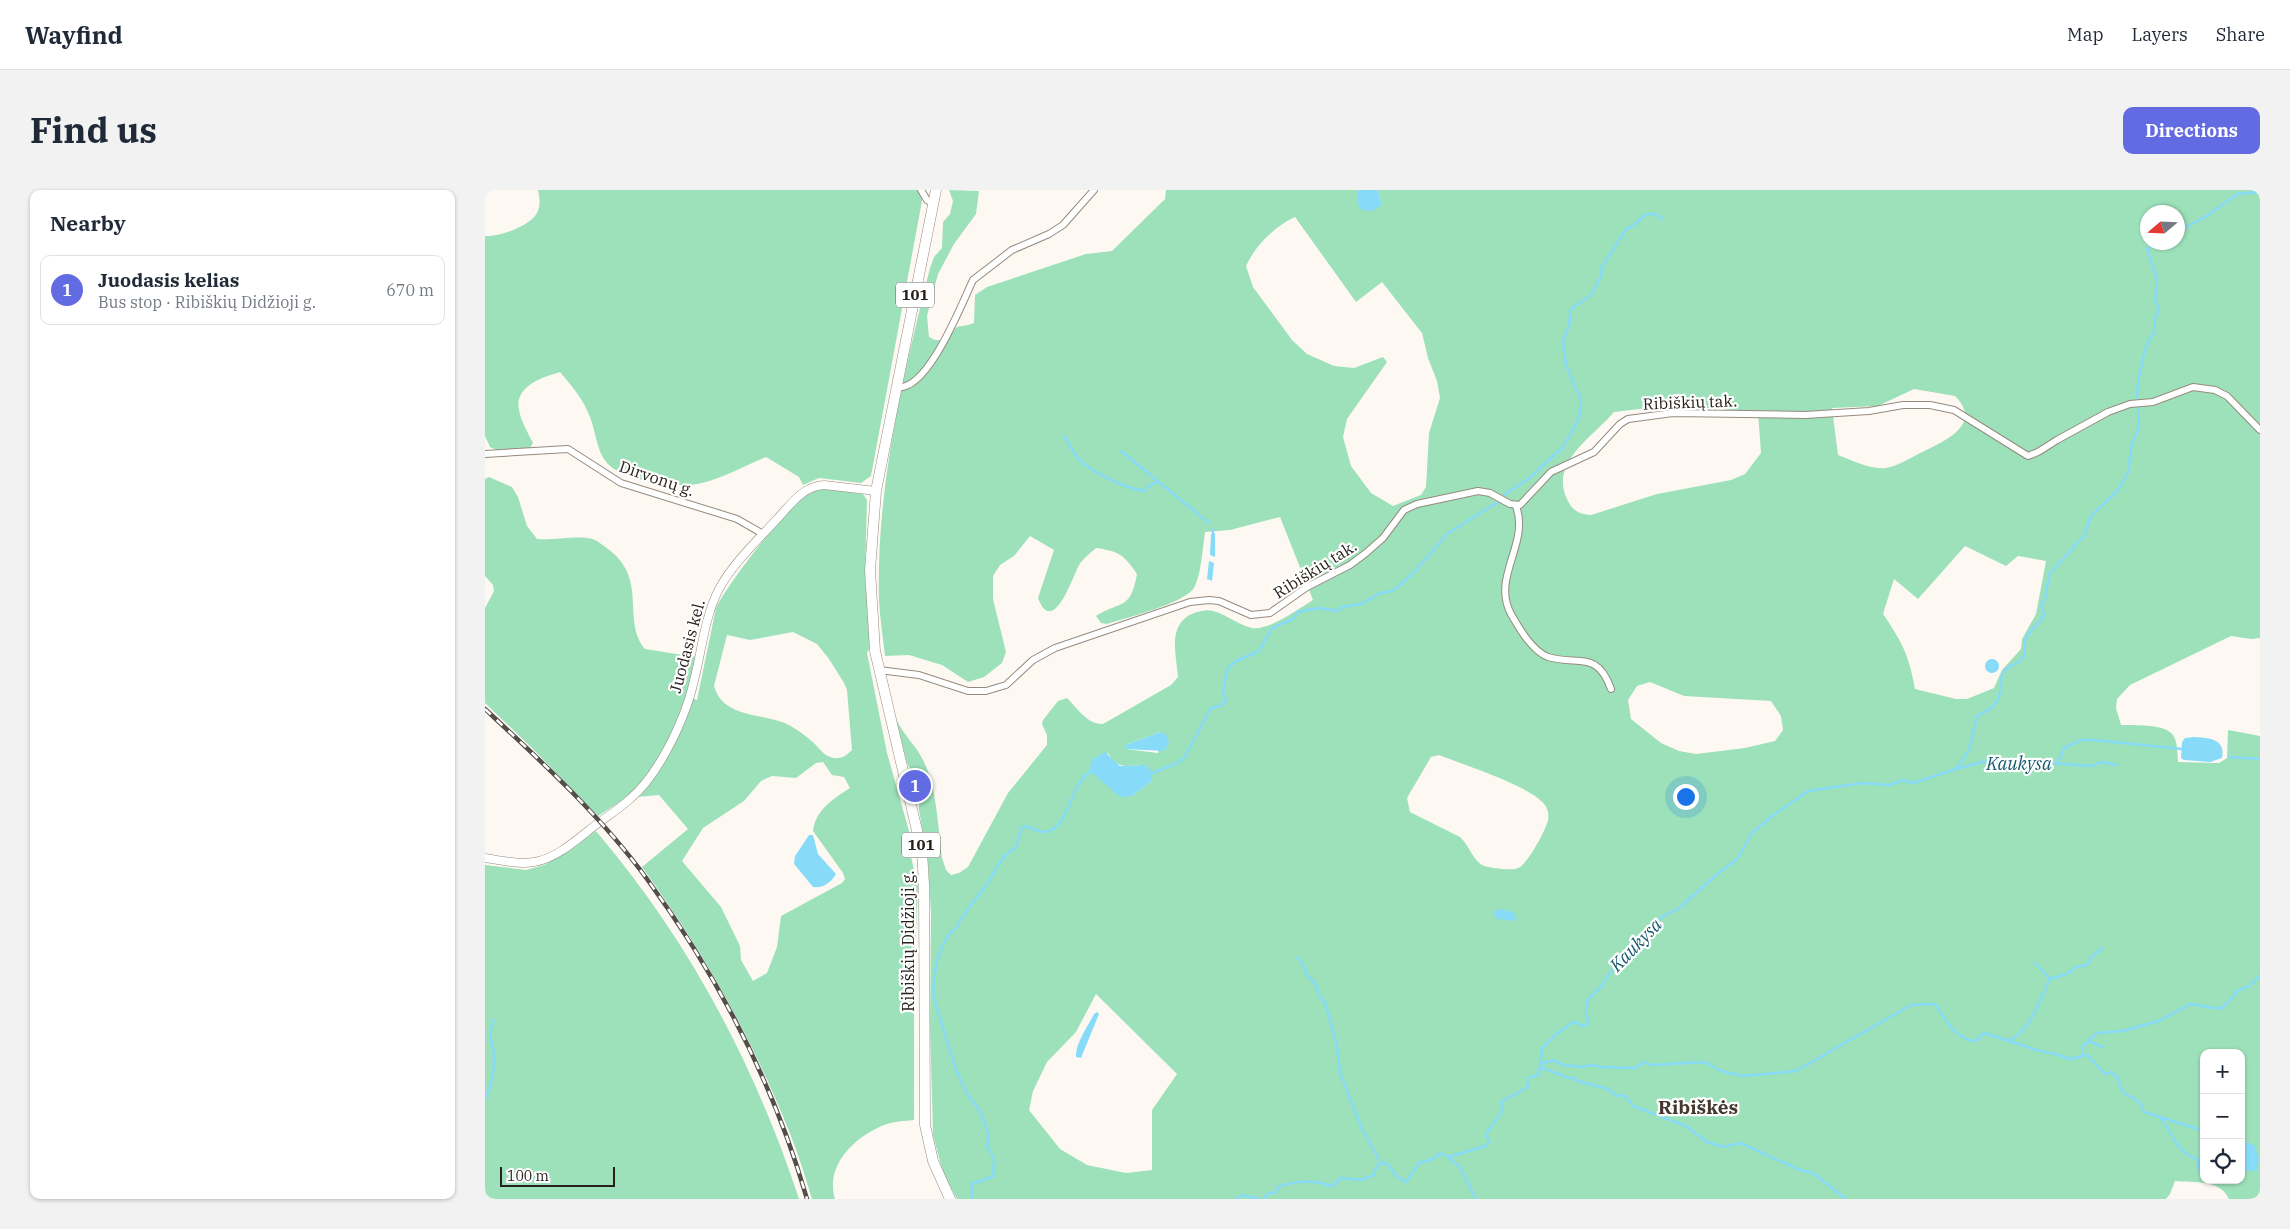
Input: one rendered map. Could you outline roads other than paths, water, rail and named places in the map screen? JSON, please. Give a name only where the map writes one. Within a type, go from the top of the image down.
[{"type":"main road","name":"101","points":[[896,387],[936,190]]},
{"type":"main road","name":"Ribiškių Didžioji g.","points":[[896,387],[876,491],[870,570],[873,625],[879,670],[919,835],[924,884],[925,1125],[933,1160],[950,1199]]},
{"type":"street","points":[[921,190],[927,200],[933,203]]},
{"type":"street","points":[[896,387],[902,388],[910,385],[933,360],[973,280],[978,275],[1012,250],[1049,234],[1063,224],[1094,190]]},
{"type":"street","name":"Ribiškių tak.","points":[[879,670],[919,675],[967,691],[986,691],[1006,685],[1033,660],[1055,648],[1070,644],[1082,637],[1127,624],[1190,602],[1219,601],[1251,615],[1270,613],[1307,587],[1358,559],[1383,538],[1404,510],[1417,504],[1478,491],[1490,493],[1516,506],[1523,503],[1551,472],[1594,452],[1620,424],[1628,419],[1673,414],[1805,415],[1869,411],[1903,405],[1930,405],[1954,410],[1983,426],[2020,453],[2028,456],[2108,412],[2130,404],[2153,402],[2193,387],[2215,390],[2227,396],[2260,430]]},
{"type":"street","name":"Dirvonų g.","points":[[485,454],[568,449],[621,483],[737,519],[763,534]]},
{"type":"street","name":"Juodasis kel.","points":[[485,858],[518,862],[533,862],[544,859],[564,849],[642,787],[666,750],[687,706],[709,618],[719,589],[763,534],[796,498],[811,487],[824,485],[876,491]]},
{"type":"street","points":[[1516,506],[1520,518],[1520,529],[1505,588],[1506,602],[1510,613],[1523,634],[1538,650],[1547,656],[1589,662],[1603,672],[1611,689]]},
{"type":"water","points":[[1357,190],[1378,190],[1382,203],[1373,210],[1361,209],[1357,202]]},
{"type":"water","points":[[1215,533],[1215,557],[1210,555],[1211,534]]},
{"type":"water","points":[[1209,561],[1214,563],[1212,581],[1207,579]]},
{"type":"water","points":[[1992,659],[1997,661],[1999,666],[1997,671],[1992,673],[1987,671],[1985,666],[1987,661]]},
{"type":"water","points":[[1160,732],[1166,734],[1169,744],[1164,751],[1126,749],[1125,746],[1128,744]]},
{"type":"water","points":[[2194,737],[2215,740],[2219,743],[2223,751],[2222,758],[2210,762],[2184,760],[2181,758],[2182,742],[2185,738]]},
{"type":"water","points":[[1105,752],[1120,766],[1146,765],[1152,773],[1152,781],[1132,796],[1120,797],[1090,771],[1091,760]]},
{"type":"water","points":[[809,835],[813,835],[818,854],[836,874],[829,882],[820,887],[813,887],[794,864],[795,856]]},
{"type":"water","points":[[1498,909],[1513,912],[1517,919],[1510,921],[1495,918],[1494,912]]},
{"type":"water","points":[[1097,1012],[1099,1014],[1081,1058],[1076,1057],[1080,1041],[1094,1014]]},
{"type":"water","points":[[2245,1141],[2255,1146],[2259,1159],[2257,1171],[2245,1171]]},
{"type":"water","points":[[2200,1158],[2200,1173],[2198,1172],[2196,1164]]},
{"type":"waterway","points":[[2185,228],[2208,215],[2237,194],[2260,192]]},
{"type":"waterway","points":[[1504,495],[1528,479],[1563,447],[1579,419],[1581,400],[1566,365],[1563,342],[1569,325],[1571,309],[1591,295],[1601,276],[1602,267],[1626,229],[1633,226],[1646,214],[1655,214],[1662,219]]},
{"type":"waterway","points":[[2137,398],[2142,363],[2147,345],[2154,333],[2155,319],[2159,309],[2155,303],[2157,279],[2147,250]]},
{"type":"waterway","points":[[1956,769],[1969,750],[1977,716],[1992,707],[1997,701],[2003,673],[2007,668],[2023,658],[2026,638],[2045,615],[2041,607],[2046,595],[2049,574],[2084,536],[2091,516],[2118,490],[2128,472],[2132,443],[2139,428],[2138,406]]},
{"type":"waterway","points":[[1064,436],[1079,459],[1110,479],[1128,487],[1144,491],[1151,484],[1158,482]]},
{"type":"waterway","points":[[1121,451],[1209,523]]},
{"type":"waterway","points":[[1150,774],[1177,763],[1184,758],[1211,708],[1220,706],[1226,700],[1223,690],[1228,668],[1236,661],[1259,651],[1272,628],[1293,619],[1298,612],[1318,608],[1339,611],[1342,607],[1361,604],[1380,593],[1389,592],[1397,588],[1416,570],[1448,533],[1498,502]]},
{"type":"waterway","points":[[1212,529],[1213,533]]},
{"type":"waterway","points":[[2058,762],[2064,748],[2081,740],[2182,749]]},
{"type":"waterway","points":[[2229,757],[2260,759]]},
{"type":"waterway","name":"Kaukysa","points":[[1264,1199],[1267,1194],[1276,1192],[1278,1187],[1292,1183],[1311,1182],[1332,1186],[1341,1178],[1361,1180],[1374,1175],[1376,1167],[1381,1163],[1388,1164],[1395,1175],[1406,1182],[1419,1163],[1433,1159],[1440,1153],[1448,1157],[1486,1146],[1489,1142],[1486,1134],[1503,1110],[1501,1102],[1528,1087],[1528,1078],[1539,1075],[1542,1048],[1555,1035],[1573,1022],[1584,1026],[1588,1023],[1586,1010],[1588,999],[1601,987],[1608,975],[1650,932],[1660,918],[1681,907],[1710,880],[1738,858],[1751,834],[1775,814],[1808,791],[1862,783],[1890,785],[1903,780],[1913,783],[1982,762],[2021,761],[2092,766],[2101,762],[2117,765]]},
{"type":"waterway","points":[[972,1199],[972,1184],[994,1176],[993,1167],[995,1161],[987,1146],[989,1136],[980,1111],[968,1095],[956,1070],[934,998],[935,970],[945,941],[957,927],[1002,860],[1016,847],[1021,829],[1026,826],[1045,832],[1054,829],[1065,814],[1084,777],[1092,771]]},
{"type":"waterway","points":[[2008,1041],[2023,1030],[2029,1022],[2050,979],[2069,973],[2076,967],[2087,965],[2102,948]]},
{"type":"waterway","points":[[1297,957],[1303,964],[1307,975],[1315,983],[1320,997],[1325,1002],[1337,1046],[1340,1073],[1362,1129],[1381,1163]]},
{"type":"waterway","points":[[2035,963],[2050,979]]},
{"type":"waterway","points":[[2082,1055],[2083,1046],[2097,1033],[2122,1031],[2159,1021],[2190,1004],[2222,1008],[2239,990],[2248,987],[2260,976]]},
{"type":"waterway","points":[[1541,1064],[1553,1060],[1564,1065],[1582,1067],[1590,1065],[1635,1068],[1644,1062],[1650,1065],[1705,1062],[1721,1071],[1743,1076],[1796,1071],[1911,1005],[1935,1004],[1952,1028],[1962,1037],[1969,1040],[1976,1041],[1984,1033],[2070,1059],[2087,1055],[2105,1074],[2111,1072],[2118,1078],[2123,1093],[2139,1101],[2144,1112],[2160,1117],[2180,1148],[2192,1157],[2200,1160]]},
{"type":"waterway","points":[[485,1099],[493,1070],[494,1054],[490,1032],[494,1020]]},
{"type":"waterway","points":[[2088,1041],[2103,1047]]},
{"type":"waterway","points":[[1540,1067],[1569,1078],[1574,1078],[1577,1081],[1608,1089],[1617,1096],[1624,1095],[1633,1106],[1686,1126],[1707,1142],[1724,1147],[1740,1143],[1800,1170],[1813,1173],[1846,1199]]},
{"type":"waterway","points":[[2160,1117],[2200,1130]]},
{"type":"waterway","points":[[1448,1157],[1460,1167],[1476,1199]]},
{"type":"waterway","name":"Kaukysa","points":[[1236,1199],[1242,1195],[1259,1199]]},
{"type":"railway","points":[[485,709],[549,769],[591,812],[629,856],[673,916],[720,992],[741,1032],[778,1114],[794,1156],[807,1199]]},
{"type":"place","name":"Juodasis kelias","points":[[915,786]]},
{"type":"district","name":"Ribiškės","points":[[1698,1107]]}]
